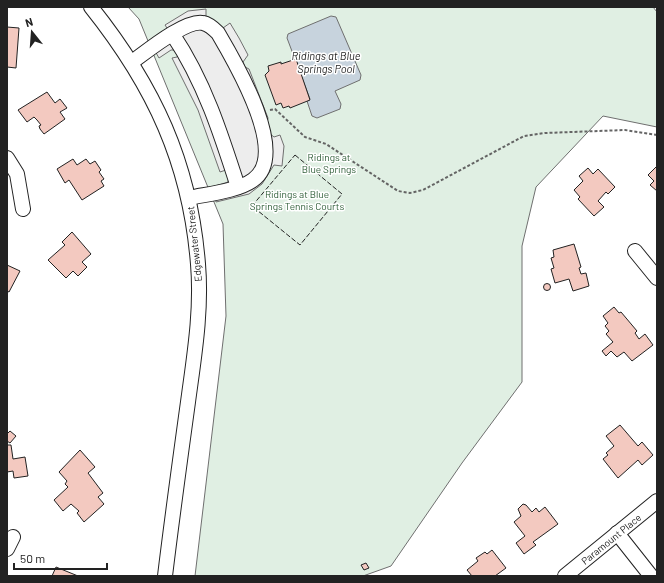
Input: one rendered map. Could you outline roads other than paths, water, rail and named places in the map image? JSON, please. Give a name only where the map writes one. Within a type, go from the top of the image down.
[{"type":"street","name":"Edgewater Street","points":[[91,7],[132,62],[148,89],[164,122],[177,157],[189,198],[198,265],[197,332],[164,576]]},
{"type":"street","points":[[132,62],[193,23],[202,22],[210,26],[218,33],[250,96],[266,143],[265,161],[259,175],[252,181],[238,187],[189,198]]},
{"type":"street","points":[[173,35],[197,74],[222,136],[238,187]]},
{"type":"street","points":[[7,158],[17,174],[23,209]]},
{"type":"street","points":[[635,251],[657,278]]},
{"type":"street","name":"Paramount Place","points":[[564,576],[657,501]]},
{"type":"street","points":[[617,533],[651,576]]},
{"type":"water","name":"Ridings at Blue Springs Pool","points":[[331,16],[336,17],[361,75],[360,80],[335,91],[341,104],[340,109],[317,118],[312,116],[307,101],[310,99],[287,38],[288,34]]},
{"type":"park label","name":"Ridings at Blue Springs","points":[[329,162]]},
{"type":"park label","name":"Ridings at Blue Springs Tennis Courts","points":[[297,200]]}]
